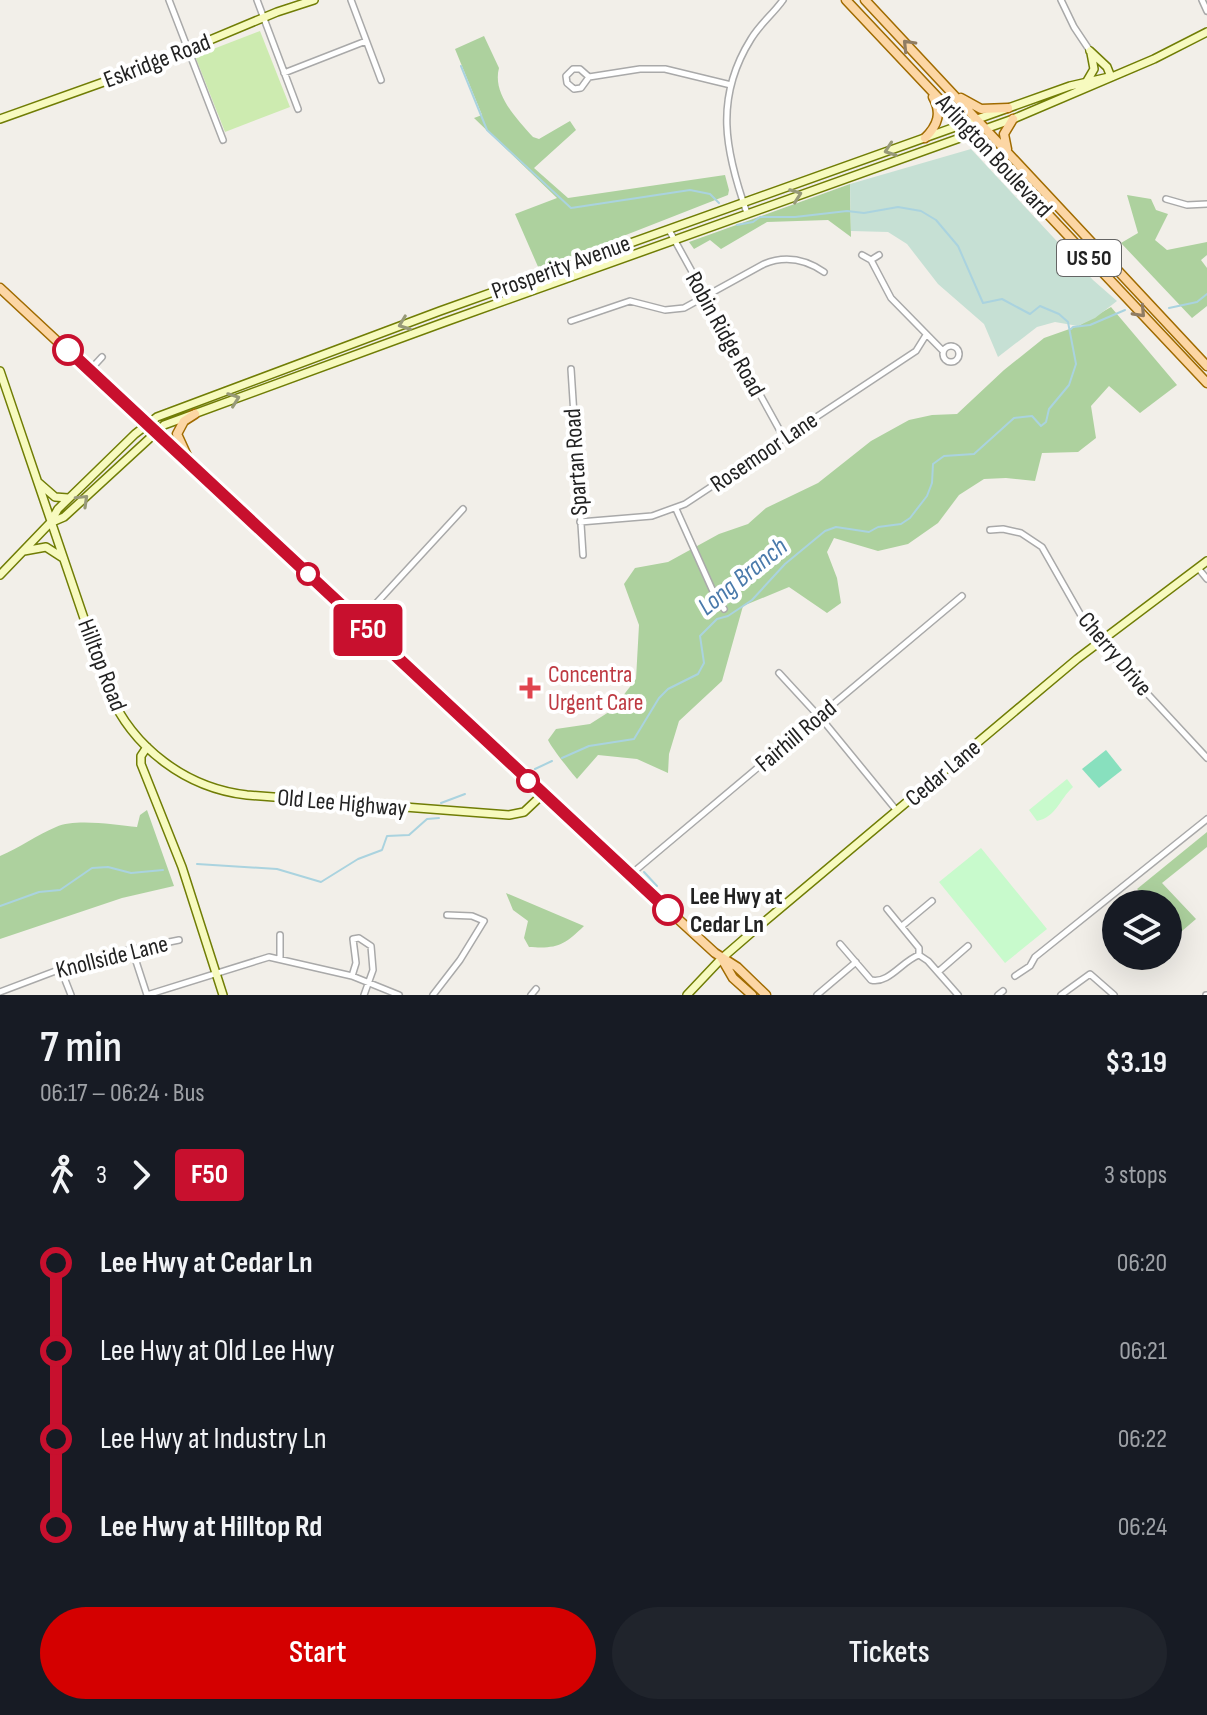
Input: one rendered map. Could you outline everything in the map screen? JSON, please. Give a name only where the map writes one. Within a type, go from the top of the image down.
[{"type":"main road","name":"Eskridge Road","points":[[0,119],[314,0]]},
{"type":"main road","name":"Arlington Boulevard","points":[[846,0],[1207,383]]},
{"type":"main road","name":"Arlington Boulevard","points":[[864,0],[1207,366]]},
{"type":"main road","name":"Prosperity Avenue","points":[[50,523],[64,517],[164,425],[1013,119],[1207,32]]},
{"type":"main road","points":[[1090,51],[1103,62],[1111,77]]},
{"type":"main road","points":[[1087,81],[1094,69],[1090,51]]},
{"type":"main road","points":[[919,76],[935,99],[938,110],[935,126],[925,138]]},
{"type":"main road","name":"Prosperity Avenue","points":[[0,575],[50,523],[70,497],[146,424],[166,413],[743,202],[1087,81],[1111,77]]},
{"type":"main road","points":[[951,91],[981,109],[1008,108]]},
{"type":"main road","points":[[1013,119],[1003,137],[1014,159]]},
{"type":"main road","points":[[0,288],[721,959],[733,978],[752,995]]},
{"type":"main road","name":"Hilltop Road","points":[[1,375],[109,692],[124,721],[147,747]]},
{"type":"main road","points":[[195,414],[184,421],[177,434],[180,446],[195,469]]},
{"type":"main road","points":[[37,481],[55,497],[70,497]]},
{"type":"main road","points":[[22,551],[46,547],[63,558]]},
{"type":"main road","name":"Cedar Lane","points":[[687,995],[721,959],[1098,642],[1207,561]]},
{"type":"main road","points":[[147,747],[140,759],[141,764],[167,825],[223,995]]},
{"type":"main road","name":"Old Lee Highway","points":[[147,747],[196,781],[223,791],[247,795],[509,815],[524,812],[543,794]]},
{"type":"main road","points":[[721,959],[737,967],[766,995]]},
{"type":"street","points":[[170,0],[223,140]]},
{"type":"street","points":[[257,0],[298,109]]},
{"type":"street","points":[[351,0],[381,80]]},
{"type":"street","points":[[747,213],[731,166],[726,111],[731,85],[751,38],[783,0]]},
{"type":"street","points":[[854,9],[864,0]]},
{"type":"street","points":[[1061,0],[1090,51]]},
{"type":"street","points":[[1202,0],[1207,11]]},
{"type":"street","points":[[284,73],[366,41]]},
{"type":"street","points":[[573,69],[580,69],[589,77],[584,87],[578,89],[571,88],[566,76],[573,69]]},
{"type":"street","points":[[589,77],[640,69],[665,69],[731,85]]},
{"type":"street","points":[[1166,199],[1187,205],[1207,204]]},
{"type":"street","name":"Robin Ridge Road","points":[[669,229],[784,438]]},
{"type":"street","points":[[862,255],[871,260],[891,298],[943,351]]},
{"type":"street","points":[[871,260],[879,255]]},
{"type":"street","points":[[571,321],[622,302],[638,301],[674,311],[777,260],[803,261],[824,272]]},
{"type":"street","name":"Rosemoor Lane","points":[[580,522],[636,519],[676,509],[916,351],[926,335]]},
{"type":"street","points":[[90,370],[102,357]]},
{"type":"street","name":"Spartan Road","points":[[571,369],[583,555]]},
{"type":"street","points":[[359,622],[463,509]]},
{"type":"street","points":[[676,509],[724,609]]},
{"type":"street","name":"Cherry Drive","points":[[990,530],[1021,533],[1042,547],[1085,625],[1098,642],[1207,758]]},
{"type":"street","points":[[1198,568],[1207,579]]},
{"type":"street","name":"Fairhill Road","points":[[630,875],[962,596]]},
{"type":"street","points":[[779,673],[897,811]]},
{"type":"street","points":[[1015,976],[1207,819]]},
{"type":"street","points":[[902,926],[932,901]]},
{"type":"street","points":[[887,909],[919,948],[919,955],[958,995]]},
{"type":"street","points":[[433,995],[484,921],[472,916],[447,915]]},
{"type":"street","points":[[280,935],[280,958]]},
{"type":"street","points":[[352,976],[356,963],[353,939],[359,938],[371,946],[373,970],[364,995]]},
{"type":"street","name":"Knollside Lane","points":[[0,992],[60,967],[179,940]]},
{"type":"street","points":[[840,944],[876,982],[883,981],[919,955]]},
{"type":"street","points":[[938,972],[968,946]]},
{"type":"street","points":[[132,949],[147,995],[260,959],[280,958],[321,971],[352,976],[399,995]]},
{"type":"street","points":[[817,995],[856,962]]},
{"type":"street","points":[[60,967],[71,995]]},
{"type":"street","points":[[1061,995],[1090,974],[1114,995]]},
{"type":"green space","points":[[260,31],[290,107],[225,132],[195,56]]},
{"type":"green space","points":[[484,36],[499,68],[502,97],[533,137],[539,139],[570,121],[576,130],[534,168],[568,198],[725,175],[728,195],[539,269],[515,214],[557,198],[474,118],[482,115],[455,49]]},
{"type":"green space","points":[[971,149],[1093,280],[1117,301],[1095,318],[1078,326],[1055,322],[1037,327],[998,357],[984,324],[938,284],[907,244],[888,232],[851,231],[850,184]]},
{"type":"green space","points":[[850,184],[851,237],[828,220],[767,222],[721,249],[710,240],[694,249],[689,242]]},
{"type":"green space","points":[[1127,195],[1151,199],[1156,210],[1168,214],[1155,240],[1167,250],[1207,242],[1207,255],[1201,260],[1207,268],[1207,306],[1192,318],[1121,243],[1138,233]]},
{"type":"green space","points":[[1111,307],[1177,385],[1140,413],[1109,386],[1091,406],[1096,438],[1078,452],[1042,453],[1035,481],[984,479],[959,495],[938,523],[908,544],[878,551],[834,538],[827,552],[837,578],[841,603],[827,613],[789,587],[743,606],[722,681],[679,721],[669,754],[668,773],[637,759],[598,755],[577,779],[548,740],[556,729],[590,724],[612,710],[636,679],[639,625],[624,584],[635,568],[668,562],[719,534],[748,524],[766,508],[818,483],[871,441],[909,420],[957,414],[1044,338],[1078,326]]},
{"type":"green space","points":[[1106,750],[1122,770],[1099,788],[1082,769]]},
{"type":"green space","points":[[1067,779],[1073,787],[1053,812],[1037,821],[1029,810]]},
{"type":"green space","points":[[147,810],[174,886],[122,898],[0,939],[0,856],[64,824],[137,827],[140,815]]},
{"type":"green space","points":[[1207,832],[1207,847],[1162,883],[1169,890],[1137,889]]},
{"type":"green space","points":[[981,848],[1047,929],[1005,963],[939,882]]},
{"type":"green space","points":[[506,893],[584,926],[560,944],[529,947],[524,938],[528,921],[513,910]]},
{"type":"green space","points":[[1182,904],[1196,919],[1182,931]]},
{"type":"waterway","points":[[461,66],[487,130],[571,208],[690,190],[710,194],[719,203]]},
{"type":"waterway","name":"Long Branch","points":[[562,758],[589,746],[634,739],[659,698],[668,689],[698,674],[704,663],[700,636],[717,619],[728,616],[752,600],[785,564],[825,531],[836,527],[869,532],[878,527],[901,524],[910,518],[927,496],[932,483],[933,464],[944,456],[974,454],[1014,418],[1032,416],[1041,426],[1046,422],[1049,409],[1069,385],[1076,364],[1068,322],[1059,314],[1040,306],[1030,314],[1002,299],[983,303],[958,246],[936,220],[921,211],[898,207],[864,213],[847,211],[795,217],[760,217],[753,222],[737,225]]},
{"type":"waterway","name":"Long Branch","points":[[1169,308],[1197,302],[1207,294]]},
{"type":"waterway","points":[[1071,329],[1090,325],[1125,310]]},
{"type":"waterway","name":"Long Branch","points":[[535,769],[552,761]]},
{"type":"waterway","name":"Long Branch","points":[[441,803],[465,794]]},
{"type":"waterway","name":"Long Branch","points":[[197,864],[277,869],[321,882],[358,859],[382,850],[387,836],[409,835],[427,819],[439,818]]},
{"type":"waterway","name":"Long Branch","points":[[0,906],[39,892],[60,890],[92,868],[108,867],[131,873],[163,870]]},
{"type":"waterway","points":[[644,872],[657,886]]},
{"type":"bus line","name":"F50","points":[[68,350],[668,910]]},
{"type":"place","name":"Concentra Urgent Care","points":[[530,688]]},
{"type":"place","name":"Lee Hwy at Cedar Ln","points":[[668,910]]}]
